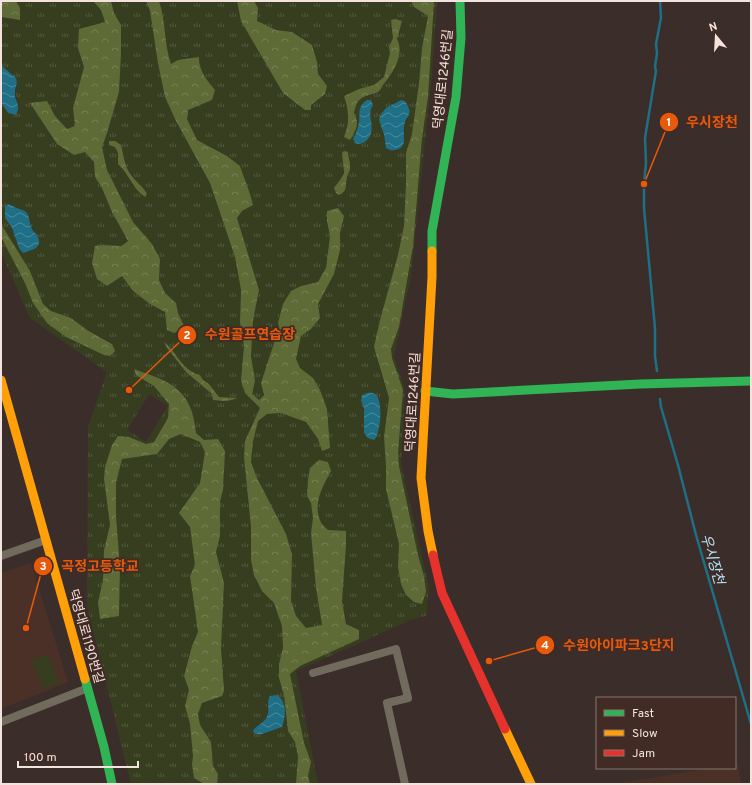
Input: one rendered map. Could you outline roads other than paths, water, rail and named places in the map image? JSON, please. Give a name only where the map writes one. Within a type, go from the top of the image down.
[{"type":"street","name":"덕영대로1246번길","points":[[460,1],[461,38],[456,97],[432,231],[432,277],[421,478],[428,531],[442,593],[532,784]]},
{"type":"street","name":"덕영대로1190번길","points":[[1,380],[88,688],[104,747],[112,784]]},
{"type":"street","points":[[425,391],[453,394],[676,382],[751,380]]},
{"type":"street","points":[[1,556],[46,540]]},
{"type":"street","points":[[313,673],[396,649],[408,698],[387,703],[405,784]]},
{"type":"street","points":[[1,722],[88,688]]},
{"type":"water","points":[[1,65],[16,78],[17,82],[15,95],[18,111],[16,115],[8,113],[1,102]]},
{"type":"water","points":[[367,100],[371,100],[373,105],[370,114],[372,127],[371,132],[366,141],[358,144],[355,143],[353,139],[359,123],[361,106]]},
{"type":"water","points":[[401,100],[405,101],[410,113],[404,127],[404,141],[402,147],[391,150],[386,148],[384,135],[379,120],[381,114],[386,108]]},
{"type":"water","points":[[9,204],[25,211],[29,217],[31,228],[39,239],[38,246],[36,248],[23,253],[19,248],[12,228],[5,218],[5,206]]},
{"type":"water","points":[[373,393],[376,395],[380,404],[380,425],[374,440],[368,438],[364,433],[364,408],[361,401],[362,395]]},
{"type":"water","points":[[277,695],[283,701],[285,710],[282,727],[262,734],[255,734],[253,731],[254,729],[267,716],[268,701],[270,696]]},
{"type":"waterway","name":"우시장천","points":[[657,371],[655,356],[655,328],[644,208],[644,184],[646,163],[645,138],[656,71],[656,44],[661,18],[660,1]]},
{"type":"waterway","name":"우시장천","points":[[660,399],[696,535],[751,724]]},
{"type":"place","name":"우시장천","points":[[644,184]]},
{"type":"place","name":"수원골프연습장","points":[[129,390]]},
{"type":"place","name":"곡정고등학교","points":[[26,628]]},
{"type":"place","name":"수원아이파크3단지","points":[[489,661]]}]
